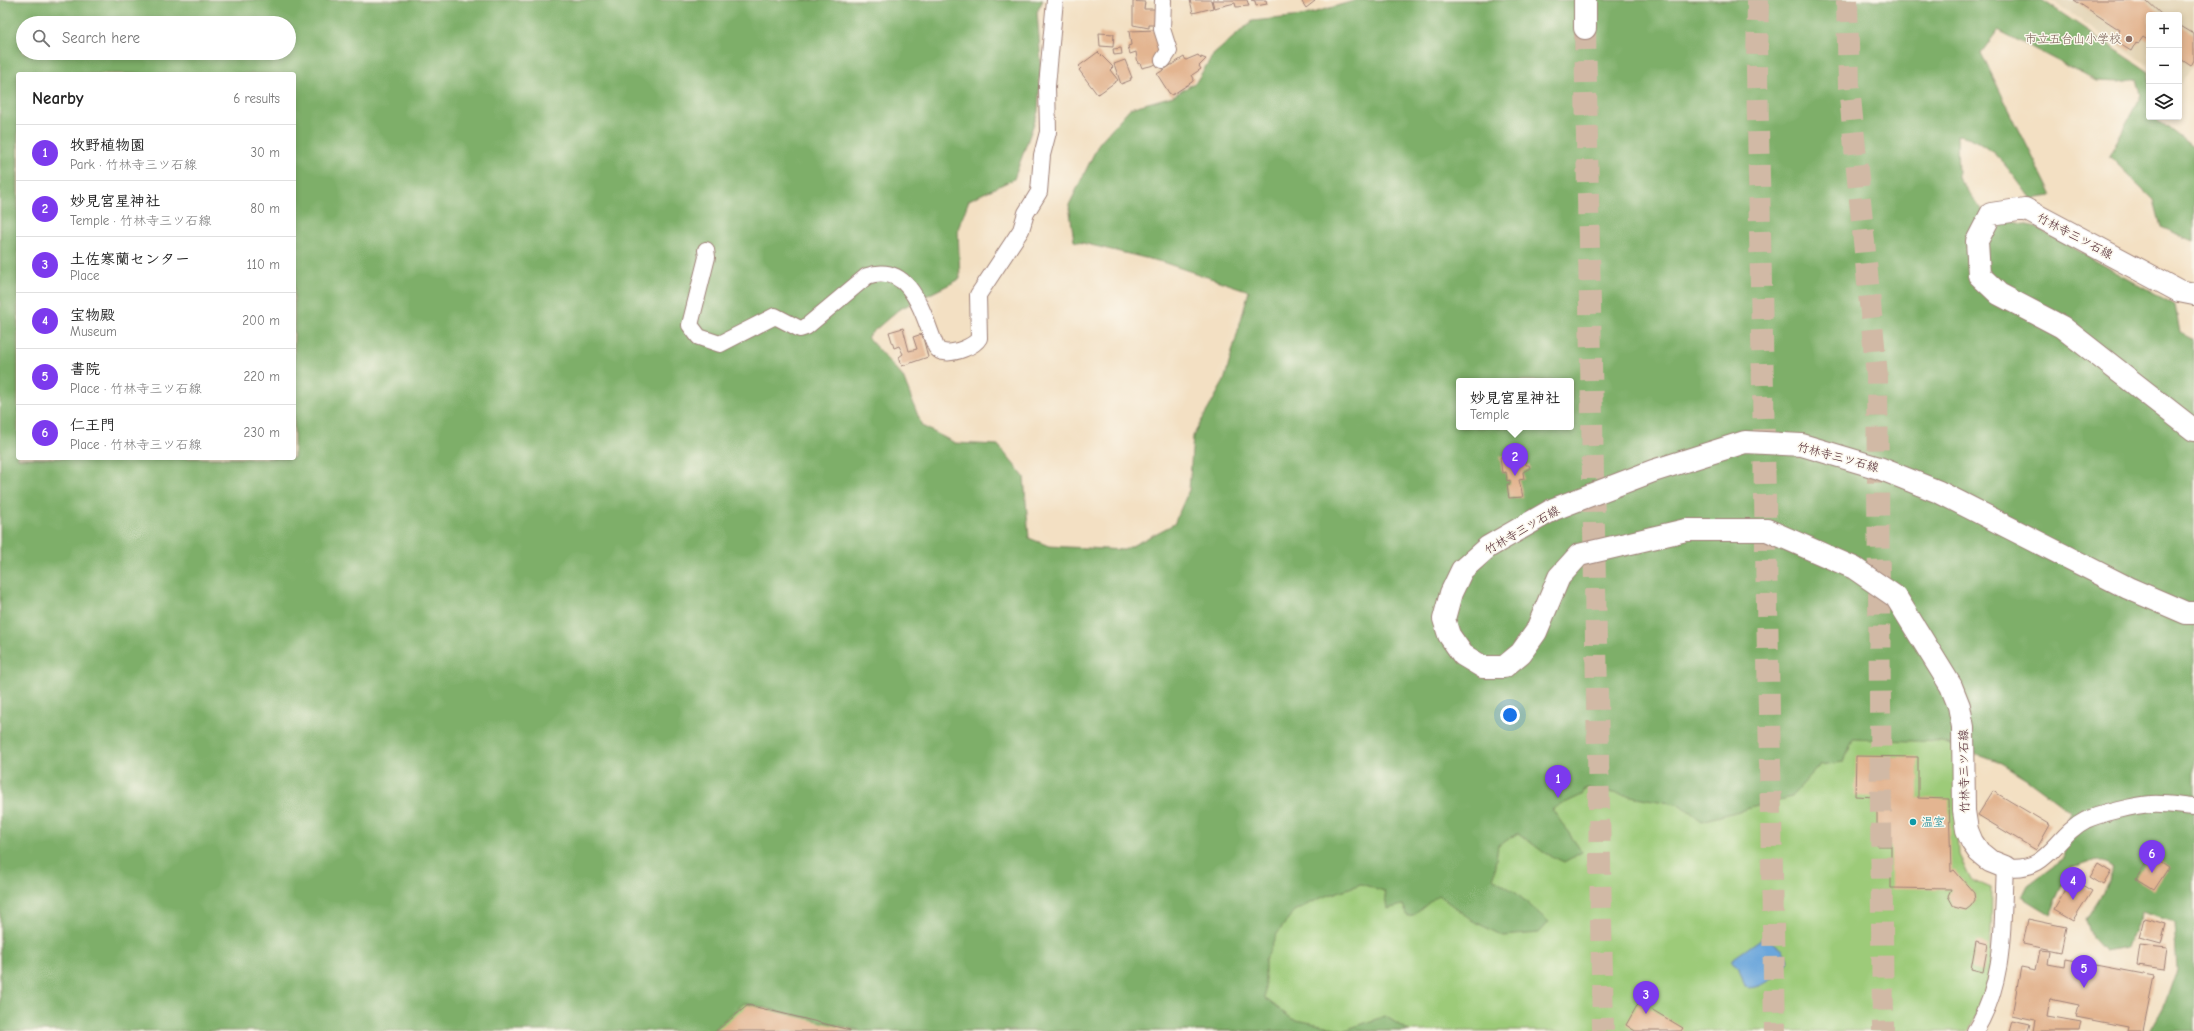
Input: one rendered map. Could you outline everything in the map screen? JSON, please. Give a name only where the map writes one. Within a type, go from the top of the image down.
[{"type":"main road","points":[[1585,0],[1585,28]]},
{"type":"main road","name":"竹林寺三ツ石線","points":[[2194,294],[2179,291],[2025,209],[1991,214],[1977,241],[1979,275],[1999,294],[2062,328],[2194,430]]},
{"type":"main road","name":"竹林寺三ツ石線","points":[[2005,867],[1990,861],[1979,852],[1972,842],[1967,830],[1964,811],[1964,727],[1959,706],[1951,686],[1896,597],[1854,568],[1767,530],[1686,530],[1579,555],[1560,577],[1536,632],[1521,653],[1504,667],[1483,667],[1463,655],[1449,635],[1444,618],[1451,593],[1462,570],[1488,547],[1554,510],[1653,471],[1745,442],[1802,445],[1879,468],[1939,492],[2128,588],[2186,614],[2194,613]]},
{"type":"street","points":[[706,250],[707,257],[690,325],[699,337],[720,344],[775,316],[800,328],[806,327],[867,276],[876,273],[897,278],[911,288],[936,347],[941,352],[946,353],[973,345],[979,338],[978,295],[1021,230],[1026,213],[1039,192],[1042,155],[1048,132],[1048,86],[1055,0]]},
{"type":"street","points":[[1163,0],[1162,29],[1169,51],[1163,60]]},
{"type":"street","points":[[1975,1031],[1989,1007],[1996,982],[2002,937],[2005,867],[2025,867],[2039,862],[2075,827],[2094,817],[2151,804],[2194,807]]},
{"type":"shaded area","name":"市立五台山小学校","points":[[2051,0],[2194,0],[2194,63],[2182,81],[2182,12],[2146,12],[2146,64]]},
{"type":"green space","points":[[0,0],[1043,0],[1037,12],[1041,62],[1038,112],[1014,179],[969,200],[958,229],[960,279],[898,310],[867,337],[903,377],[922,426],[955,443],[998,445],[1024,477],[1029,538],[1049,546],[1124,550],[1174,524],[1189,490],[1193,436],[1224,381],[1249,291],[1162,262],[1074,241],[1069,205],[1099,143],[1130,108],[1173,96],[1196,82],[1213,55],[1252,21],[1302,16],[1357,0],[2042,0],[2146,70],[2146,120],[2158,120],[2194,148],[2194,241],[2161,227],[2154,200],[2109,156],[2141,95],[2137,79],[2120,82],[2096,81],[1998,30],[1981,53],[2052,196],[2031,199],[2008,169],[1990,150],[1969,138],[1957,135],[1958,178],[1987,216],[2033,226],[2175,305],[2180,333],[2194,340],[2194,1031],[2150,1031],[2164,1006],[2177,969],[2174,922],[2142,912],[2127,947],[2104,951],[2092,938],[2086,919],[2102,894],[2114,869],[2097,859],[2071,868],[2050,914],[2022,897],[2028,885],[2064,858],[2063,837],[2067,831],[2070,811],[2027,779],[2001,763],[1942,742],[1853,739],[1844,762],[1820,765],[1791,797],[1702,821],[1681,805],[1586,788],[1582,795],[1552,809],[1582,852],[1564,862],[1543,852],[1518,833],[1498,846],[1493,878],[1516,893],[1549,922],[1539,933],[1503,936],[1473,921],[1438,895],[1413,916],[1408,917],[1403,905],[1387,909],[1384,891],[1361,884],[1321,898],[1294,911],[1277,934],[1265,961],[1265,998],[1292,1019],[1345,1030],[1385,1016],[1409,1031],[862,1031],[744,1003],[712,1031],[0,1031]]},
{"type":"green space","points":[[1953,713],[1959,855],[1971,879],[1992,888],[1990,978],[1969,1031],[660,1031],[677,1012],[1294,828]]},
{"type":"water","points":[[1765,936],[1783,950],[1788,960],[1776,976],[1764,984],[1751,988],[1745,987],[1738,966],[1731,960]]},
{"type":"building","points":[[1190,0],[1211,0],[1213,8],[1193,13]]},
{"type":"building","points":[[1212,0],[1247,0],[1249,6],[1236,7],[1235,3],[1214,8]]},
{"type":"building","points":[[1251,0],[1266,0],[1267,4],[1256,6],[1255,1]]},
{"type":"building","points":[[1304,0],[1315,1],[1306,8],[1302,2]]},
{"type":"building","points":[[2074,0],[2146,0],[2159,12],[2146,12],[2146,39],[2143,37],[2138,44],[2136,42],[2131,51],[2113,40],[2120,30]]},
{"type":"building","points":[[1133,1],[1145,2],[1144,9],[1159,9],[1159,25],[1149,25],[1149,28],[1133,25]]},
{"type":"building","points":[[2182,27],[2194,34],[2194,60],[2191,66],[2182,60]]},
{"type":"building","points":[[1155,30],[1164,53],[1160,60],[1154,65],[1142,68],[1140,63],[1138,64],[1136,52],[1130,54],[1128,46],[1131,45],[1129,31]]},
{"type":"building","points":[[1099,33],[1114,34],[1113,47],[1100,46]]},
{"type":"building","points":[[1121,48],[1122,54],[1114,55],[1113,49]]},
{"type":"building","points":[[1098,52],[1113,67],[1110,70],[1118,80],[1097,94],[1079,70],[1081,68],[1079,66]]},
{"type":"building","points":[[1198,55],[1201,59],[1201,57],[1206,59],[1199,66],[1201,69],[1192,75],[1194,79],[1192,82],[1172,95],[1169,93],[1157,74],[1184,57],[1186,60]]},
{"type":"building","points":[[1125,60],[1132,78],[1130,78],[1131,80],[1121,84],[1114,64]]},
{"type":"building","points":[[903,328],[909,351],[917,349],[913,337],[922,334],[928,357],[902,366],[899,357],[903,354],[899,346],[894,348],[889,332]]},
{"type":"building","points":[[1524,455],[1526,465],[1529,465],[1530,468],[1523,472],[1524,479],[1519,480],[1523,497],[1509,498],[1507,484],[1510,484],[1510,480],[1507,481],[1506,472],[1502,473],[1500,457]]},
{"type":"building","name":"温室","points":[[1856,756],[1918,757],[1918,798],[1949,799],[1951,872],[1954,870],[1974,893],[1975,900],[1966,910],[1954,907],[1948,896],[1951,889],[1891,888],[1891,846],[1877,846],[1877,797],[1855,796]]},
{"type":"building","points":[[1993,791],[2050,825],[2036,850],[1978,815]]},
{"type":"building","points":[[2151,855],[2169,867],[2154,890],[2136,879]]},
{"type":"building","points":[[2098,864],[2111,872],[2103,885],[2090,877]]},
{"type":"building","points":[[2072,879],[2092,891],[2073,921],[2054,910]]},
{"type":"building","points":[[2144,918],[2166,924],[2161,944],[2139,938]]},
{"type":"building","points":[[2028,919],[2066,927],[2061,952],[2023,944]]},
{"type":"building","points":[[1976,941],[1988,944],[1983,972],[1971,969]]},
{"type":"building","points":[[2140,945],[2167,948],[2164,969],[2137,965]]},
{"type":"building","points":[[2040,950],[2050,951],[2048,964],[2064,967],[2065,959],[2154,976],[2143,1031],[2127,1031],[2128,1027],[2076,1017],[2079,1005],[2050,999],[2047,1016],[2081,1022],[2079,1031],[2033,1031],[2035,1020],[2012,1015],[2021,967],[2036,970]]},
{"type":"building","points":[[1639,1002],[1683,1028],[1681,1031],[1635,1031],[1626,1025]]},
{"type":"building","points":[[748,1005],[850,1030],[850,1031],[716,1031]]},
{"type":"building","points":[[2012,1020],[2030,1024],[2028,1031],[2009,1031]]},
{"type":"tunnel","points":[[1758,0],[1757,71],[1775,1031]]},
{"type":"tunnel","points":[[1847,0],[1849,86],[1877,376],[1883,1031]]},
{"type":"tunnel","points":[[1585,28],[1603,1031]]},
{"type":"place","name":"市立五台山小学校","points":[[2129,39]]},
{"type":"place","name":"妙見宮星神社","points":[[1515,476]]},
{"type":"place","name":"牧野植物園","points":[[1558,798]]},
{"type":"place","name":"温室","points":[[1913,822]]},
{"type":"place","name":"仁王門","points":[[2152,873]]},
{"type":"place","name":"宝物殿","points":[[2073,900]]},
{"type":"place","name":"書院","points":[[2084,988]]},
{"type":"place","name":"土佐寒蘭センター","points":[[1646,1014]]}]
